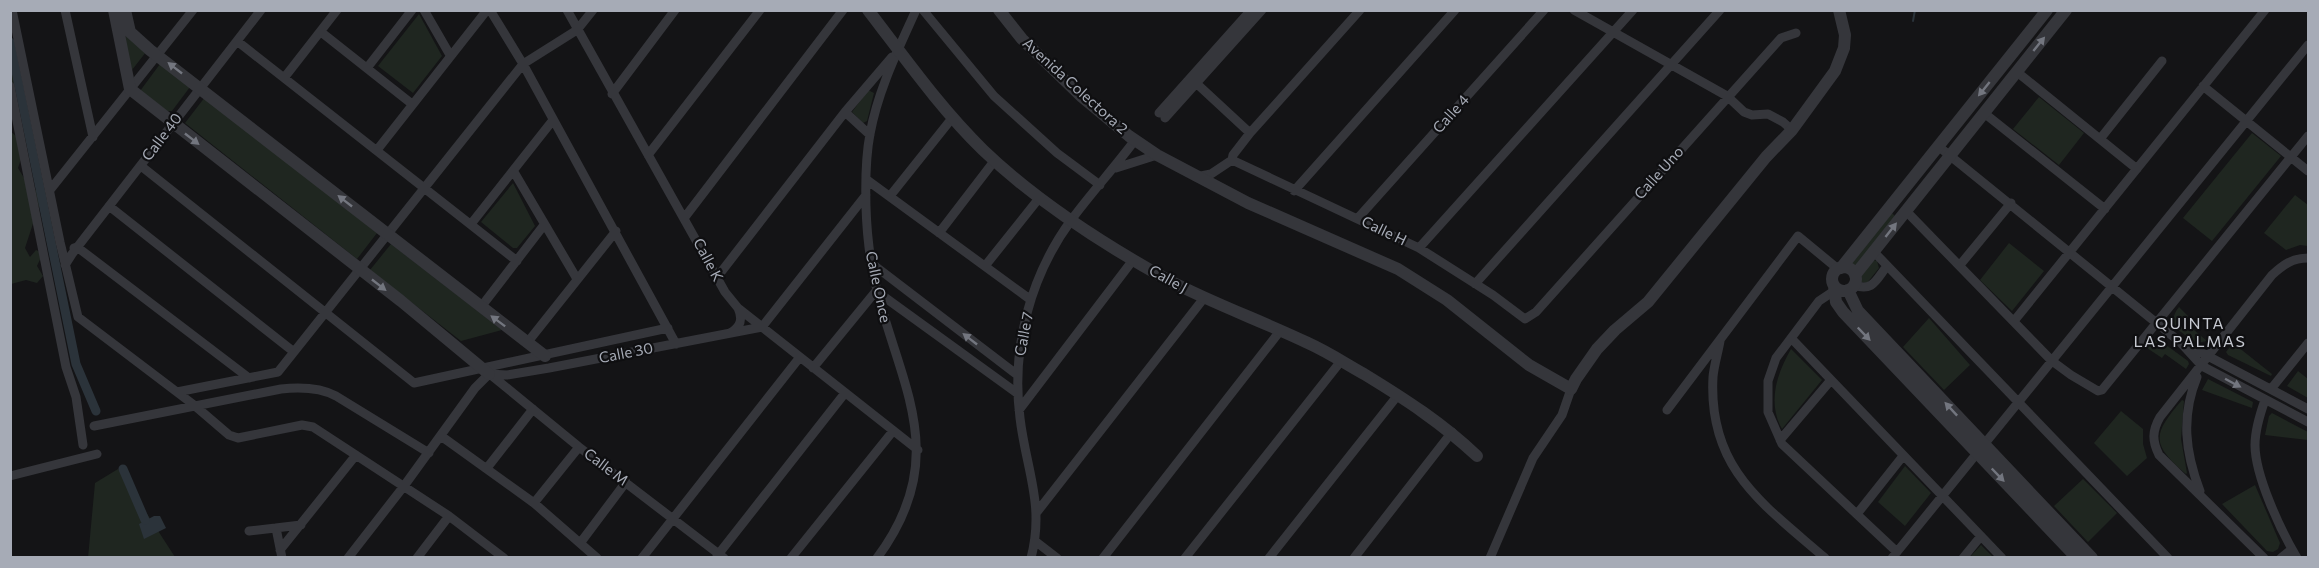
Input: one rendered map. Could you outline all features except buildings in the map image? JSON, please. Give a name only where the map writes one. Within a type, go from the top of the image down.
[{"type":"street","points":[[12,10],[62,247],[65,266],[66,367],[76,397],[83,445]]},
{"type":"street","points":[[65,10],[93,137]]},
{"type":"street","points":[[114,10],[130,89],[486,371]]},
{"type":"street","points":[[125,10],[130,32],[157,55],[527,343],[547,362]]},
{"type":"street","points":[[50,190],[193,10]]},
{"type":"street","name":"Calle 40","points":[[65,266],[77,247],[261,10]]},
{"type":"street","points":[[284,78],[337,10]]},
{"type":"street","points":[[368,68],[412,10]]},
{"type":"street","points":[[424,10],[450,55]]},
{"type":"street","points":[[377,150],[450,55],[489,10],[523,63],[676,344]]},
{"type":"street","name":"Calle K","points":[[567,10],[612,94],[685,217],[725,292],[738,308],[918,450]]},
{"type":"street","points":[[177,392],[278,372],[523,63],[577,30],[593,10]]},
{"type":"street","points":[[612,94],[675,10]]},
{"type":"street","points":[[648,155],[760,10]]},
{"type":"street","points":[[685,217],[843,10]]},
{"type":"street","name":"Calle J","points":[[868,10],[953,117],[995,160],[1071,220],[1133,260],[1204,298],[1310,344],[1341,361],[1398,395],[1452,432],[1477,456]]},
{"type":"street","name":"Calle Once","points":[[877,558],[898,525],[909,500],[917,470],[918,450],[910,398],[876,291],[868,246],[866,195],[870,135],[883,87],[916,10]]},
{"type":"street","points":[[923,10],[994,96],[1057,153],[1100,185]]},
{"type":"street","name":"Avenida Colectora 2","points":[[999,10],[1022,39],[1082,97],[1157,155],[1248,203],[1398,269],[1447,300],[1529,365],[1571,389]]},
{"type":"street","points":[[1251,10],[1162,116],[1196,83],[1262,10]]},
{"type":"street","points":[[1196,177],[1211,174],[1232,160],[1233,155],[1250,134],[1360,10]]},
{"type":"street","points":[[1294,191],[1455,10]]},
{"type":"street","name":"Calle 4","points":[[1358,218],[1544,10]]},
{"type":"street","points":[[1574,10],[1727,96],[1744,112],[1752,115],[1768,114],[1792,130]]},
{"type":"street","points":[[1419,248],[1634,10]]},
{"type":"street","points":[[1475,284],[1720,10]]},
{"type":"street","points":[[1490,558],[1533,458],[1562,415],[1576,379],[1597,349],[1648,302],[1766,157],[1792,130],[1835,71],[1845,35],[1839,10]]},
{"type":"street","points":[[2047,10],[1840,268],[1832,275],[1836,302],[1843,312],[2092,558]]},
{"type":"street","points":[[1834,289],[1840,291],[1852,284],[1906,211],[2066,10]]},
{"type":"street","points":[[2014,321],[2265,10]]},
{"type":"street","points":[[321,32],[412,104]]},
{"type":"street","name":"Calle Uno","points":[[1525,319],[1536,312],[1781,38],[1796,33]]},
{"type":"street","points":[[237,41],[517,261]]},
{"type":"street","points":[[1834,289],[1819,302],[1776,358],[1766,394],[1768,412],[1780,440],[1857,514],[1894,555],[2308,45]]},
{"type":"street","points":[[718,276],[845,112],[898,50]]},
{"type":"street","points":[[2100,139],[2162,61]]},
{"type":"street","points":[[2017,72],[2137,169]]},
{"type":"street","points":[[1196,83],[1250,134]]},
{"type":"street","points":[[10,86],[66,312]]},
{"type":"street","points":[[2203,86],[2308,171]]},
{"type":"street","points":[[845,112],[870,135]]},
{"type":"street","points":[[1984,113],[2105,209]]},
{"type":"street","points":[[890,196],[953,117]]},
{"type":"street","points":[[471,224],[554,120]]},
{"type":"street","points":[[1906,211],[2052,361],[2094,391],[2100,391],[2308,136]]},
{"type":"street","name":"Calle 7","points":[[1030,558],[1035,541],[1037,512],[1024,447],[1016,374],[1023,328],[1031,300],[1049,257],[1071,220],[1135,140]]},
{"type":"street","points":[[1938,146],[2180,342],[2202,366],[2308,422]]},
{"type":"street","points":[[1113,169],[1157,155]]},
{"type":"street","points":[[939,233],[995,160]]},
{"type":"street","name":"Calle H","points":[[1232,160],[1419,248],[1525,319]]},
{"type":"street","points":[[141,166],[414,383],[547,362],[668,328]]},
{"type":"street","points":[[514,172],[577,279]]},
{"type":"street","points":[[867,180],[1031,300]]},
{"type":"street","points":[[762,327],[866,195]]},
{"type":"street","points":[[985,266],[1040,197]]},
{"type":"street","points":[[1960,266],[2011,203]]},
{"type":"street","points":[[109,206],[294,352]]},
{"type":"street","points":[[481,307],[544,225]]},
{"type":"street","points":[[527,343],[616,231]]},
{"type":"street","points":[[1667,410],[1798,236],[1840,268],[1848,268],[1858,311],[2077,558]]},
{"type":"street","points":[[62,247],[72,249],[77,247],[249,378]]},
{"type":"street","points":[[1874,252],[2168,558]]},
{"type":"street","points":[[2264,558],[2159,455],[2154,431],[2160,417],[2272,275],[2289,261],[2308,258]]},
{"type":"street","points":[[1019,410],[1133,260]]},
{"type":"street","points":[[871,263],[1016,374]]},
{"type":"street","points":[[1852,284],[1863,288],[1871,286],[1887,266]]},
{"type":"street","points":[[813,368],[876,291],[1017,393]]},
{"type":"street","points":[[1037,512],[1204,298]]},
{"type":"street","points":[[727,334],[734,331],[740,324],[741,314],[738,308]]},
{"type":"street","points":[[66,312],[78,316],[234,437],[302,425],[316,429],[449,516],[497,555]]},
{"type":"street","name":"Calle 30","points":[[547,362],[676,344],[762,327]]},
{"type":"street","points":[[1103,558],[1280,331]]},
{"type":"street","points":[[1721,338],[1713,376],[1715,422],[1733,468],[1758,500],[1825,558]]},
{"type":"street","points":[[1791,338],[2002,558]]},
{"type":"street","points":[[2180,342],[2308,409]]},
{"type":"street","points":[[2271,389],[2308,343]]},
{"type":"street","points":[[642,558],[800,357]]},
{"type":"street","points":[[1185,558],[1341,361]]},
{"type":"street","points":[[227,382],[230,372],[228,363]]},
{"type":"street","points":[[2202,366],[2190,398],[2186,429],[2189,459],[2202,495]]},
{"type":"street","points":[[348,558],[429,453],[486,371]]},
{"type":"street","name":"Calle M","points":[[486,371],[579,447],[720,556]]},
{"type":"street","points":[[278,372],[281,389]]},
{"type":"street","points":[[1780,440],[1831,380]]},
{"type":"street","points":[[94,426],[293,387],[326,391],[429,453]]},
{"type":"street","points":[[720,556],[845,393]]},
{"type":"street","points":[[1269,558],[1398,395]]},
{"type":"street","points":[[2265,400],[2256,432],[2257,466],[2294,553],[2281,558]]},
{"type":"street","points":[[487,468],[533,409]]},
{"type":"street","points":[[791,558],[893,430]]},
{"type":"street","points":[[1355,557],[1452,432]]},
{"type":"street","points":[[441,436],[534,503],[597,558]]},
{"type":"street","points":[[534,503],[579,447]]},
{"type":"street","points":[[10,476],[97,454]]},
{"type":"street","points":[[281,554],[356,455]]},
{"type":"street","points":[[1857,514],[1904,456]]},
{"type":"street","points":[[581,542],[626,482]]},
{"type":"street","points":[[417,558],[449,516]]},
{"type":"street","points":[[249,531],[301,525]]},
{"type":"street","points":[[276,528],[281,554]]},
{"type":"street","points":[[1963,558],[1981,536]]},
{"type":"street","points":[[1035,541],[1057,558]]},
{"type":"shaded area","points":[[419,14],[442,56],[413,93],[378,66]]},
{"type":"shaded area","points":[[122,30],[146,52],[132,70]]},
{"type":"shaded area","points":[[10,42],[20,91],[15,89],[12,92],[10,108]]},
{"type":"shaded area","points":[[160,64],[190,87],[172,111],[167,111],[140,91]]},
{"type":"shaded area","points":[[868,90],[874,93],[867,121],[863,123],[852,112]]},
{"type":"shaded area","points":[[205,97],[377,233],[357,259],[185,123]]},
{"type":"shaded area","points":[[2039,97],[2084,133],[2059,165],[2013,129]]},
{"type":"shaded area","points":[[10,131],[16,136],[23,153],[18,168],[30,188],[43,193],[25,248],[30,257],[36,250],[43,253],[37,266],[43,276],[37,283],[26,280],[11,284]]},
{"type":"shaded area","points":[[2252,133],[2281,156],[2212,241],[2183,218]]},
{"type":"shaded area","points":[[513,183],[535,226],[517,248],[513,248],[481,222]]},
{"type":"shaded area","points":[[2295,195],[2308,205],[2308,246],[2300,245],[2286,250],[2264,233]]},
{"type":"shaded area","points":[[1891,212],[1896,217],[1853,269],[1849,266]]},
{"type":"shaded area","points":[[2009,243],[2044,271],[2012,311],[1980,280]]},
{"type":"shaded area","points":[[391,244],[502,330],[461,341],[370,270]]},
{"type":"shaded area","points":[[1873,260],[1877,261],[1879,268],[1867,283],[1860,282],[1859,277]]},
{"type":"shaded area","points":[[2179,307],[2192,320],[2188,325],[2207,341],[2197,343],[2177,328],[2173,319]]},
{"type":"shaded area","points":[[1929,318],[1970,365],[1944,390],[1903,347]]},
{"type":"shaded area","points":[[2155,340],[2162,342],[2188,361],[2186,369],[2165,354],[2162,358],[2147,348]]},
{"type":"shaded area","points":[[2233,343],[2272,374],[2271,376],[2228,355],[2226,352]]},
{"type":"shaded area","points":[[1791,349],[1822,380],[1782,429],[1775,409],[1776,388]]},
{"type":"shaded area","points":[[2298,371],[2308,379],[2308,398],[2287,386]]},
{"type":"shaded area","points":[[2208,379],[2253,402],[2252,408],[2202,390]]},
{"type":"shaded area","points":[[2182,400],[2184,401],[2181,439],[2186,474],[2166,454],[2161,446],[2160,438],[2165,422]]},
{"type":"shaded area","points":[[2121,411],[2143,429],[2143,444],[2147,458],[2127,476],[2094,443]]},
{"type":"shaded area","points":[[2272,413],[2308,432],[2308,440],[2265,435],[2269,416]]},
{"type":"shaded area","points":[[1905,466],[1931,493],[1905,526],[1878,502]]},
{"type":"shaded area","points":[[118,469],[175,557],[88,558],[95,483]]},
{"type":"shaded area","points":[[2083,479],[2117,513],[2088,542],[2054,506]]},
{"type":"shaded area","points":[[2255,485],[2280,543],[2278,549],[2273,552],[2267,551],[2222,504]]},
{"type":"shaded area","points":[[154,516],[160,516],[166,528],[144,539],[139,524]]},
{"type":"shaded area","points":[[1981,545],[1993,557],[1970,557]]},
{"type":"waterway","points":[[1913,21],[1915,10]]},
{"type":"waterway","points":[[10,42],[76,364],[96,411]]},
{"type":"waterway","points":[[123,469],[145,520]]},
{"type":"district","name":"QUINTA LAS PALMAS","points":[[2190,332]]}]
